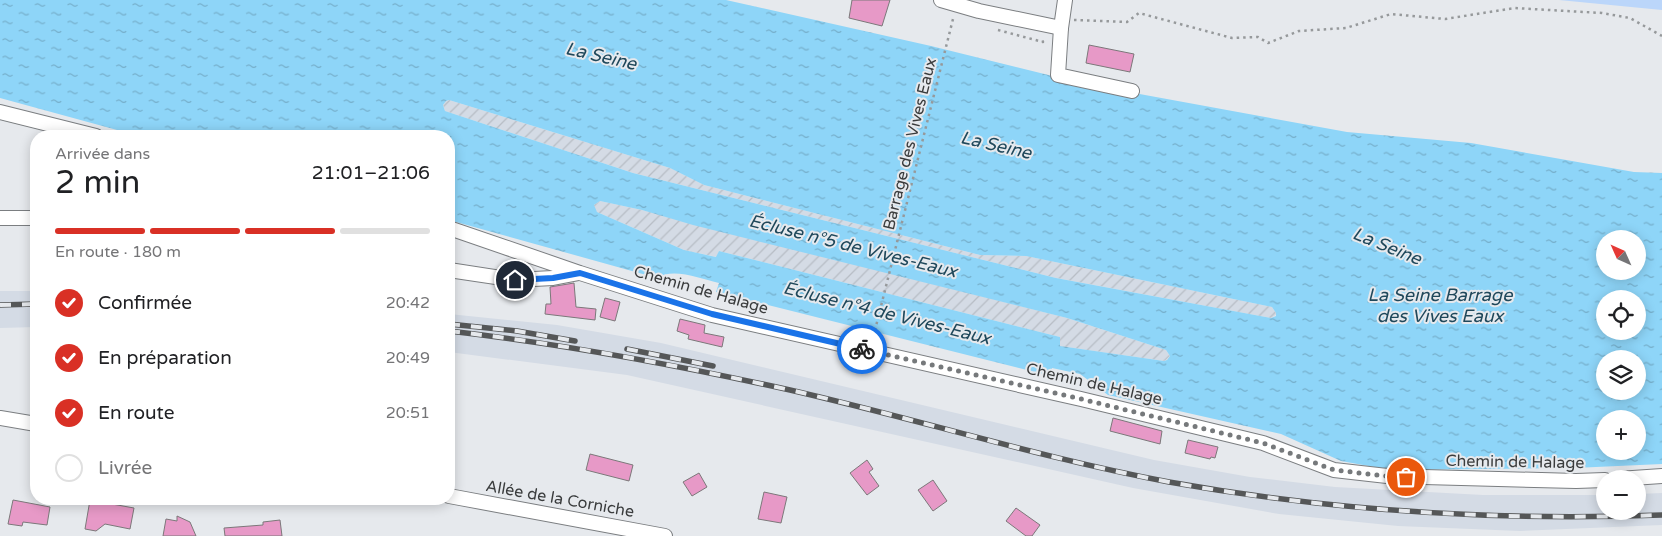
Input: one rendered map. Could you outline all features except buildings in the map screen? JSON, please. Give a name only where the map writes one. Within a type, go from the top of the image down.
[{"type":"street","points":[[941,0],[979,11],[1062,24]]},
{"type":"street","points":[[1065,0],[1058,75],[1132,91]]},
{"type":"street","points":[[0,112],[72,130]]},
{"type":"street","points":[[0,218],[30,218]]},
{"type":"street","name":"Chemin de Halage","points":[[455,230],[580,273],[712,314],[1263,443],[1334,470],[1386,476],[1576,482],[1596,481]]},
{"type":"street","points":[[455,271],[515,280],[553,278],[580,273]]},
{"type":"street","points":[[0,418],[30,423]]},
{"type":"street","points":[[1646,477],[1662,476]]},
{"type":"street","name":"Allée de la Corniche","points":[[455,497],[665,536]]},
{"type":"path","points":[[1062,24],[1127,22],[1139,12],[1232,38],[1258,37],[1268,42],[1299,31],[1346,28],[1391,14],[1445,19],[1515,8],[1602,13],[1630,18],[1662,36]]},
{"type":"path","name":"Barrage des Vives Eaux","points":[[867,362],[953,18]]},
{"type":"shaded area","points":[[1559,0],[1662,0],[1662,10]]},
{"type":"shaded area","points":[[449,100],[670,168],[704,185],[980,255],[1026,256],[1272,307],[1276,315],[1271,318],[1056,278],[633,173],[445,111],[443,105]]},
{"type":"shaded area","points":[[600,201],[1067,318],[1166,350],[1170,356],[1164,361],[1059,346],[1060,337],[719,251],[717,257],[684,250],[597,212],[594,205]]},
{"type":"shaded area","points":[[0,291],[30,291],[30,327],[0,328]]},
{"type":"shaded area","points":[[455,315],[557,325],[661,343],[1154,460],[1250,477],[1335,487],[1483,495],[1596,495],[1596,520],[1646,520],[1646,494],[1662,493],[1662,525],[1520,531],[1398,526],[1279,514],[1133,488],[627,375],[455,353]]},
{"type":"water","name":"La Seine Barrage des Vives Eaux","points":[[0,0],[726,0],[931,46],[1085,84],[1347,132],[1471,143],[1634,172],[1662,173],[1662,464],[1574,468],[1391,470],[1341,461],[1281,434],[1108,395],[1080,374],[1052,368],[1051,376],[716,292],[719,283],[696,277],[671,274],[657,278],[455,222],[455,130],[117,130],[0,98]],"holes":[[[449,100],[670,168],[704,185],[980,255],[1026,256],[1272,307],[1276,316],[1271,318],[1056,278],[633,173],[445,111],[443,105]],[[600,201],[1067,318],[1166,350],[1170,356],[1164,361],[1060,346],[1060,337],[719,251],[716,257],[684,250],[597,212],[594,205]]]},
{"type":"railway","points":[[0,305],[30,304]]},
{"type":"railway","points":[[455,325],[517,331],[575,341]]},
{"type":"railway","points":[[455,332],[578,349],[705,372],[837,401],[1074,462],[1169,482],[1230,492],[1353,507],[1414,512],[1538,516],[1662,515]]},
{"type":"railway","points":[[627,349],[713,366]]},
{"type":"way so far","points":[[862,349],[1263,443],[1334,470],[1406,477]]},
{"type":"route","points":[[515,280],[553,278],[580,273],[712,314],[862,349]]},
{"type":"water label","name":"La Seine","points":[[601,56]]},
{"type":"water label","name":"La Seine","points":[[996,145]]},
{"type":"water label","name":"Écluse n°5 de Vives-Eaux","points":[[853,246]]},
{"type":"water label","name":"La Seine","points":[[1387,246]]},
{"type":"water label","name":"Écluse n°4 de Vives-Eaux","points":[[887,313]]}]
